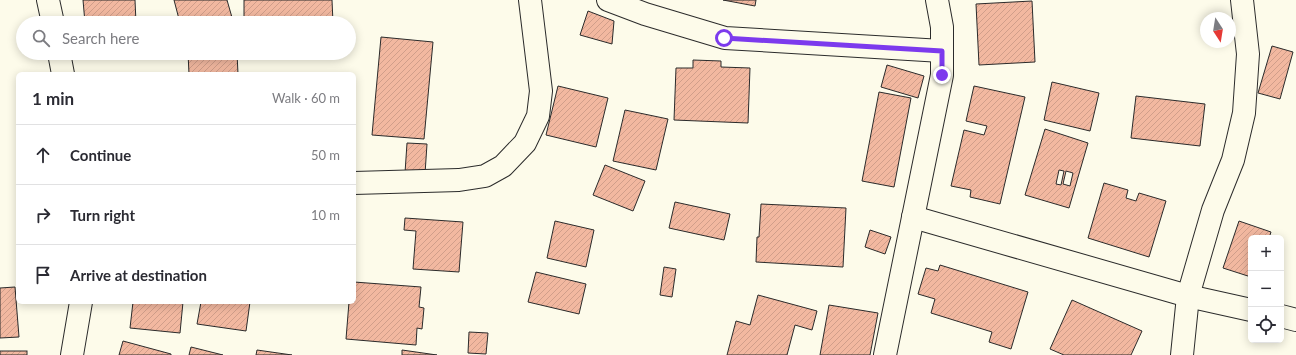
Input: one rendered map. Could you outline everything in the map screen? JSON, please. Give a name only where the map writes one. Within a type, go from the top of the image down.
[{"type":"street","points":[[48,0],[51,16]]},
{"type":"street","points":[[356,183],[459,180],[485,176],[503,166],[525,143],[538,116],[541,91],[530,0]]},
{"type":"street","points":[[608,0],[645,14],[724,38],[942,51]]},
{"type":"street","points":[[884,355],[942,75],[942,27],[937,0]]},
{"type":"street","points":[[1182,355],[1188,296],[1213,210],[1233,160],[1244,113],[1248,54],[1242,0]]},
{"type":"street","points":[[60,60],[63,72]]},
{"type":"street","points":[[913,217],[1188,296],[1248,309]]},
{"type":"street","points":[[72,355],[81,304]]},
{"type":"street","points":[[1284,317],[1296,320]]},
{"type":"building","points":[[83,0],[135,0],[136,16],[84,16]]},
{"type":"building","points":[[174,0],[227,0],[232,16],[178,16]]},
{"type":"building","points":[[244,0],[332,0],[333,16],[244,16]]},
{"type":"building","points":[[723,0],[756,0],[755,6]]},
{"type":"building","points":[[1032,1],[1035,62],[979,65],[976,4]]},
{"type":"building","points":[[588,11],[614,21],[612,44],[580,35]]},
{"type":"building","points":[[381,37],[433,42],[424,139],[372,135]]},
{"type":"building","points":[[1272,46],[1293,52],[1280,99],[1258,93]]},
{"type":"building","points":[[188,60],[237,60],[238,72],[189,72]]},
{"type":"building","points":[[693,60],[721,61],[721,67],[750,68],[748,123],[674,120],[676,68],[693,68]]},
{"type":"building","points":[[887,65],[924,76],[918,98],[881,87]]},
{"type":"building","points":[[1052,82],[1099,93],[1090,131],[1044,120]]},
{"type":"building","points":[[558,86],[608,98],[596,147],[546,135]]},
{"type":"building","points":[[974,86],[1025,97],[1000,204],[970,197],[971,190],[951,186],[964,130],[984,135],[987,126],[966,121]]},
{"type":"building","points":[[879,92],[911,98],[894,187],[862,181]]},
{"type":"building","points":[[1136,96],[1205,104],[1200,146],[1131,138]]},
{"type":"building","points":[[625,110],[668,119],[656,170],[613,161]]},
{"type":"building","points":[[1045,129],[1088,143],[1069,208],[1025,195]],"holes":[[[1059,170],[1064,171],[1061,185],[1056,184]],[[1066,171],[1073,173],[1070,186],[1063,184]]]},
{"type":"building","points":[[407,143],[427,144],[425,174],[405,173]]},
{"type":"building","points":[[605,165],[645,181],[633,211],[593,195]]},
{"type":"building","points":[[1104,183],[1128,190],[1126,198],[1136,201],[1139,193],[1166,201],[1149,257],[1088,238]]},
{"type":"building","points":[[675,202],[730,214],[724,240],[669,228]]},
{"type":"building","points":[[761,204],[846,208],[843,267],[756,262]]},
{"type":"building","points":[[405,218],[463,222],[459,272],[413,269],[416,231],[404,230]]},
{"type":"building","points":[[555,221],[594,230],[586,267],[547,258]]},
{"type":"building","points":[[1239,221],[1271,232],[1270,235],[1248,235],[1248,276],[1223,268]]},
{"type":"building","points":[[870,230],[891,237],[885,254],[865,247]]},
{"type":"building","points":[[940,265],[1028,292],[1011,349],[989,342],[992,332],[931,313],[935,299],[918,294],[926,268],[938,271]]},
{"type":"building","points":[[664,267],[676,269],[672,297],[660,295]]},
{"type":"building","points":[[536,272],[586,284],[579,314],[528,302]]},
{"type":"building","points":[[356,282],[421,287],[419,307],[424,308],[422,329],[417,328],[416,345],[346,339],[349,304],[356,304]]},
{"type":"building","points":[[15,287],[19,337],[0,338],[0,288]]},
{"type":"building","points":[[758,295],[817,311],[812,330],[795,325],[787,355],[727,355],[736,321],[750,325]]},
{"type":"building","points":[[1072,300],[1142,331],[1131,355],[1064,355],[1050,349]]},
{"type":"building","points":[[133,304],[183,304],[180,333],[130,328]]},
{"type":"building","points":[[201,304],[250,304],[246,331],[197,324]]},
{"type":"building","points":[[829,305],[878,313],[870,355],[820,355]]},
{"type":"building","points":[[469,332],[488,333],[486,354],[468,353]]},
{"type":"building","points":[[123,341],[171,354],[171,355],[119,355]]},
{"type":"building","points":[[191,347],[223,355],[189,355]]},
{"type":"building","points":[[257,350],[292,355],[256,355]]},
{"type":"building","points":[[402,350],[437,355],[402,355]]},
{"type":"building","points":[[0,351],[27,351],[27,355],[0,355]]},
{"type":"route","points":[[724,38],[942,51],[942,75]]}]
